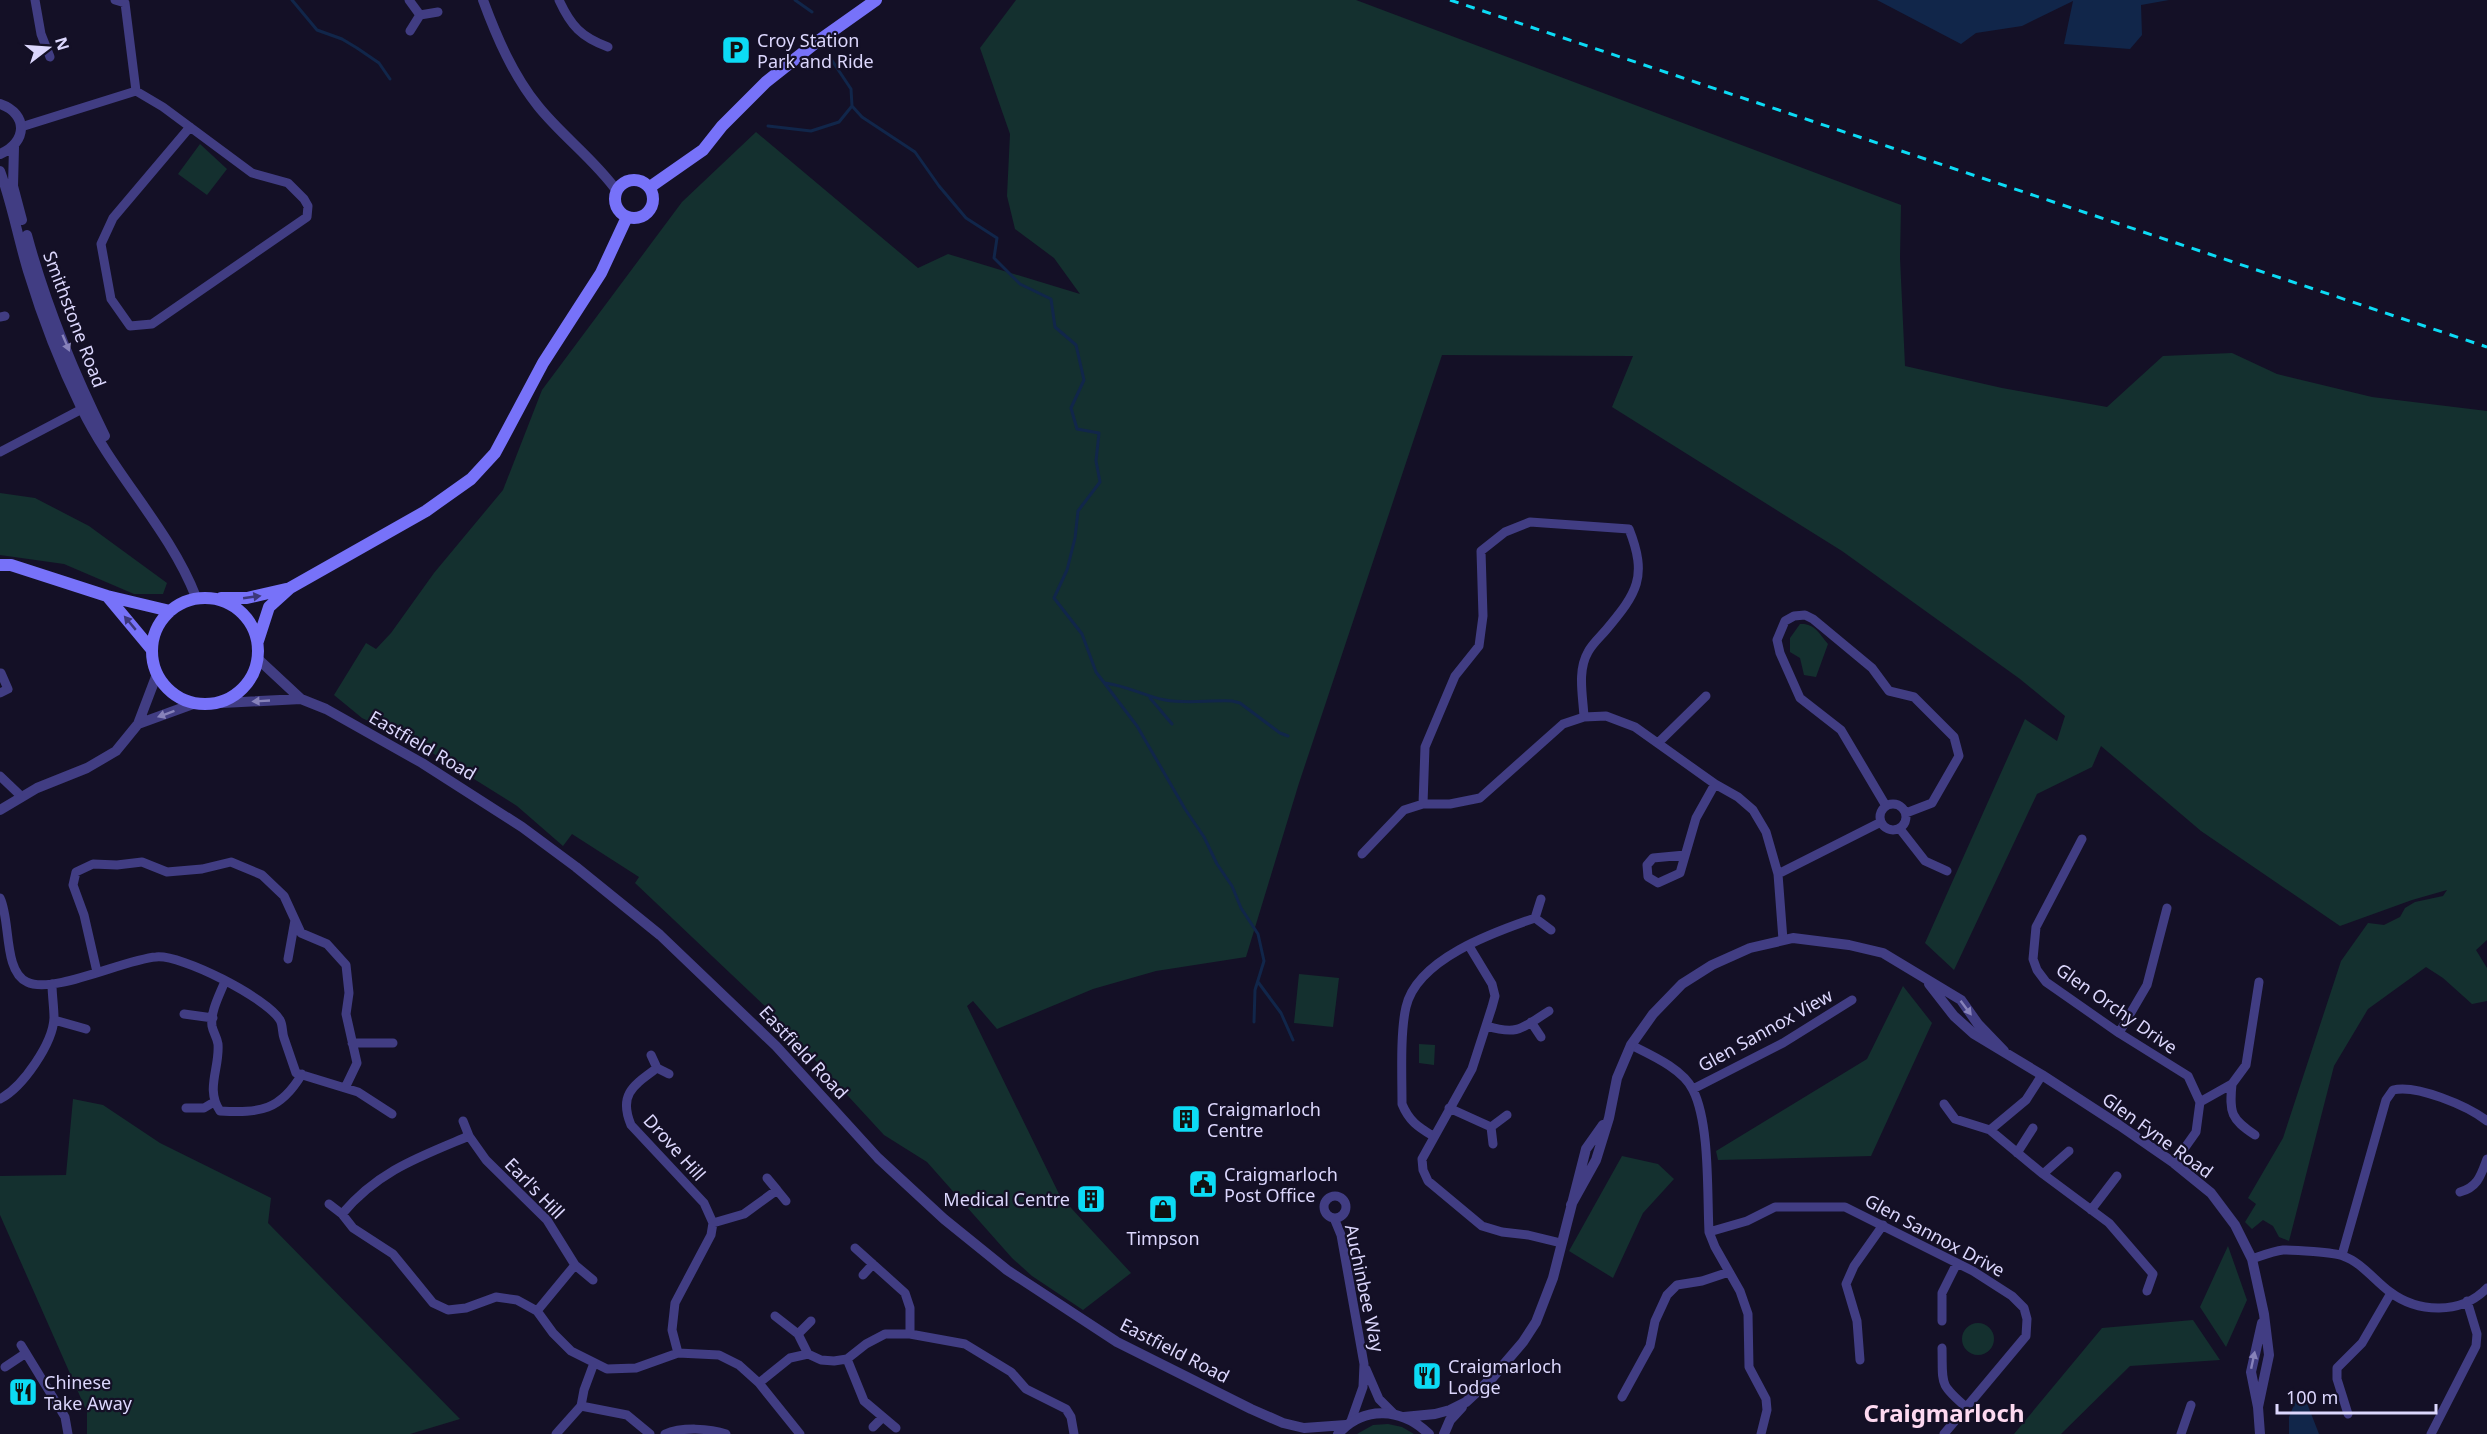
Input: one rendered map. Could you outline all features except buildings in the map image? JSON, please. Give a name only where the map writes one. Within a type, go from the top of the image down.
[{"type":"main road","points":[[650,187],[703,150],[722,126],[766,82],[876,0]]},
{"type":"main road","points":[[631,180],[644,182],[650,187],[654,201],[648,212],[639,217],[627,217],[617,207],[615,197],[617,191],[620,185],[631,180]]},
{"type":"main road","points":[[290,588],[247,598],[196,597],[170,611],[161,621],[155,635],[152,650],[157,674],[178,698],[193,704],[222,703],[234,697],[249,683],[258,659],[258,641],[269,607],[290,588],[426,511],[471,479],[495,453],[543,363],[602,273],[627,217]]},
{"type":"main road","points":[[0,565],[11,565],[107,596],[170,611]]},
{"type":"main road","points":[[107,596],[152,650]]},
{"type":"main road","points":[[212,598],[236,608],[248,619],[258,641]]},
{"type":"street","points":[[35,0],[41,34],[50,57]]},
{"type":"street","points":[[115,0],[125,3],[136,91],[190,127],[252,173],[288,183],[308,206],[307,217],[152,324],[130,326],[111,299],[101,244],[113,218],[190,127]]},
{"type":"street","points":[[409,0],[420,15]]},
{"type":"street","points":[[483,0],[509,62],[538,106],[606,176],[617,191]]},
{"type":"street","points":[[559,0],[567,18],[586,39],[608,47]]},
{"type":"street","points":[[410,31],[420,15],[438,12]]},
{"type":"street","points":[[0,104],[10,108],[18,116],[21,127],[136,91]]},
{"type":"street","name":"Smithstone Road","points":[[21,127],[19,140],[14,147],[13,186],[34,263],[100,425],[134,495]]},
{"type":"street","points":[[0,154],[14,147]]},
{"type":"street","name":"Smithstone Road","points":[[0,171],[28,272],[51,337],[82,409],[134,495],[174,550],[196,597]]},
{"type":"street","points":[[0,452],[82,409]]},
{"type":"street","points":[[1423,804],[1425,747],[1455,676],[1479,646],[1483,616],[1481,551],[1505,532],[1530,522],[1629,529],[1638,552],[1639,575],[1627,604],[1587,652],[1582,673],[1584,717]]},
{"type":"street","points":[[1886,806],[1841,730],[1800,698],[1780,653],[1777,640],[1785,621],[1794,616],[1805,615],[1814,619],[1872,669],[1889,691],[1914,697],[1954,737],[1959,756],[1932,802],[1906,813]]},
{"type":"street","name":"Eastfield Road","points":[[258,659],[301,699],[362,730],[484,802],[576,867],[660,934],[776,1046],[878,1158],[944,1220],[1007,1270],[1117,1342],[1283,1423],[1304,1428],[1348,1423],[1382,1413],[1399,1416]]},
{"type":"street","points":[[0,693],[8,689],[1,673]]},
{"type":"street","points":[[0,810],[37,788],[87,768],[116,751],[138,724],[157,674]]},
{"type":"street","points":[[1658,743],[1706,696]]},
{"type":"street","name":"Eastfield Road","points":[[222,703],[301,699]]},
{"type":"street","points":[[138,724],[193,704]]},
{"type":"street","points":[[1362,854],[1404,810],[1423,804],[1450,804],[1480,798],[1563,724],[1584,717],[1606,716],[1635,727],[1754,810],[1766,832],[1778,874],[1783,940]]},
{"type":"street","points":[[0,776],[22,797]]},
{"type":"street","points":[[1685,855],[1696,818],[1715,784]]},
{"type":"street","points":[[1894,803],[1902,806],[1906,813],[1906,820],[1900,828],[1889,830],[1881,822],[1881,811],[1886,806],[1894,803]]},
{"type":"street","points":[[1778,874],[1881,822]]},
{"type":"street","points":[[1900,828],[1925,861],[1947,871]]},
{"type":"street","name":"Glen Orchy Drive","points":[[2082,838],[2036,927],[2033,959],[2037,970],[2046,982],[2119,1033],[2188,1076],[2200,1102]]},
{"type":"street","points":[[97,972],[84,915],[73,885],[76,872],[93,864],[117,865],[142,862],[167,872],[202,869],[231,862],[262,875],[284,896],[301,933],[327,944],[346,965],[349,993],[346,1014],[357,1063],[345,1088]]},
{"type":"street","points":[[0,897],[9,955],[15,971],[27,982],[52,984],[157,956],[190,965],[244,990],[266,1005],[281,1021],[283,1036],[296,1072],[358,1092],[392,1114]]},
{"type":"street","points":[[1535,918],[1541,899]]},
{"type":"street","points":[[2119,1033],[2147,985],[2167,908]]},
{"type":"street","points":[[1535,918],[1551,930]]},
{"type":"street","points":[[1433,1136],[1416,1126],[1402,1104],[1406,1005],[1432,966],[1508,927],[1535,918]]},
{"type":"street","points":[[288,959],[295,920]]},
{"type":"street","name":"Glen Fyne Road","points":[[1444,1434],[1450,1420],[1509,1361],[1536,1322],[1554,1278],[1586,1149],[1609,1118],[1617,1078],[1630,1045],[1653,1014],[1682,984],[1712,966],[1750,948],[1793,938],[1849,945],[1883,954],[1961,1000],[1978,1024],[2004,1051],[2174,1162],[2211,1194],[2235,1225],[2252,1259],[2264,1314],[2269,1355],[2258,1407]]},
{"type":"street","points":[[1469,946],[1492,984],[1495,996],[1472,1069],[1433,1136],[1422,1159],[1423,1170],[1428,1180],[1482,1226],[1561,1243]]},
{"type":"street","points":[[225,981],[212,1026],[218,1042],[212,1091],[214,1102],[220,1111],[249,1112],[276,1105],[292,1092],[302,1074]]},
{"type":"street","points":[[2174,1162],[2196,1132],[2200,1102],[2232,1084],[2246,1065],[2259,982]]},
{"type":"street","points":[[0,1099],[32,1067],[45,1047],[54,1020],[52,984]]},
{"type":"street","name":"Glen Sannox View","points":[[1693,1089],[1783,1043],[1852,1000]]},
{"type":"street","points":[[1487,1026],[1505,1031],[1518,1030],[1549,1011]]},
{"type":"street","points":[[184,1014],[213,1018]]},
{"type":"street","points":[[54,1020],[86,1029]]},
{"type":"street","points":[[1531,1022],[1541,1037]]},
{"type":"street","points":[[352,1043],[393,1043]]},
{"type":"street","points":[[1630,1045],[1666,1063],[1693,1089],[1703,1132],[1709,1232],[1740,1291],[1748,1314],[1749,1367],[1766,1399],[1767,1410],[1761,1434]]},
{"type":"street","points":[[651,1055],[657,1068],[669,1074]]},
{"type":"street","name":"Drove Hill","points":[[657,1068],[627,1093],[625,1112],[631,1125],[704,1203],[713,1223]]},
{"type":"street","points":[[1990,1130],[2026,1100],[2042,1075]]},
{"type":"street","points":[[2232,1084],[2229,1107],[2237,1123],[2255,1135]]},
{"type":"street","points":[[2343,1256],[2386,1100],[2393,1090],[2403,1087],[2421,1092],[2447,1101],[2487,1121]]},
{"type":"street","points":[[186,1108],[204,1108],[214,1102]]},
{"type":"street","points":[[1944,1104],[1955,1119],[1990,1130],[2043,1174],[2109,1223],[2153,1274],[2147,1291]]},
{"type":"street","points":[[1449,1108],[1491,1127]]},
{"type":"street","points":[[1491,1127],[1508,1115]]},
{"type":"street","name":"Earl's Hill","points":[[462,1121],[469,1136],[486,1160],[547,1220],[575,1265],[593,1280]]},
{"type":"street","points":[[1491,1127],[1493,1144]]},
{"type":"street","points":[[2017,1153],[2033,1128]]},
{"type":"street","points":[[342,1214],[359,1193],[400,1165],[469,1136]]},
{"type":"street","points":[[2043,1174],[2069,1151]]},
{"type":"street","points":[[2460,1192],[2478,1182],[2487,1159]]},
{"type":"street","points":[[2091,1210],[2117,1176]]},
{"type":"street","points":[[767,1178],[786,1201]]},
{"type":"street","points":[[678,1353],[672,1330],[675,1303],[711,1235],[713,1223],[744,1214],[777,1190]]},
{"type":"street","points":[[329,1204],[342,1214],[353,1228],[393,1254],[433,1303],[448,1310],[466,1308],[496,1297],[517,1300],[537,1311],[553,1333],[571,1351],[607,1369],[636,1368],[678,1353],[719,1355],[739,1365],[759,1383],[800,1434]]},
{"type":"street","name":"Glen Sannox Drive","points":[[1709,1232],[1748,1221],[1775,1207],[1845,1207],[1957,1263],[2012,1296],[2024,1308],[2027,1319],[2026,1336],[1944,1434]]},
{"type":"street","name":"Auchinbee Way","points":[[1334,1218],[1341,1235],[1364,1364],[1363,1387],[1348,1423]]},
{"type":"street","points":[[1860,1360],[1857,1321],[1846,1284],[1854,1266],[1883,1225]]},
{"type":"street","points":[[855,1248],[905,1293],[910,1308],[910,1334]]},
{"type":"street","points":[[2252,1259],[2281,1250],[2343,1256],[2391,1293],[2416,1306],[2428,1309],[2454,1307],[2487,1288]]},
{"type":"street","points":[[1942,1321],[1942,1293],[1957,1263]]},
{"type":"street","points":[[863,1275],[873,1264]]},
{"type":"street","points":[[537,1311],[575,1265]]},
{"type":"street","points":[[1622,1397],[1650,1346],[1655,1321],[1667,1294],[1677,1285],[1702,1281],[1729,1272]]},
{"type":"street","points":[[2348,1414],[2337,1379],[2337,1368],[2362,1343],[2391,1293]]},
{"type":"street","points":[[2431,1434],[2476,1346],[2477,1334],[2467,1301]]},
{"type":"street","name":"Glen Fyne Road","points":[[2260,1434],[2258,1407],[2251,1371],[2264,1314]]},
{"type":"street","points":[[775,1316],[798,1334],[808,1354]]},
{"type":"street","points":[[798,1334],[811,1321]]},
{"type":"street","points":[[759,1383],[790,1358],[808,1354],[828,1360],[847,1359],[866,1344],[885,1334],[910,1334],[965,1344],[1011,1372],[1026,1389],[1066,1409],[1071,1417],[1074,1434]]},
{"type":"street","points":[[1942,1348],[1945,1389],[1966,1407]]},
{"type":"street","points":[[4,1367],[24,1349],[64,1417],[68,1434]]},
{"type":"street","points":[[847,1359],[864,1401],[896,1428]]},
{"type":"street","points":[[556,1434],[581,1406],[594,1363]]},
{"type":"street","name":"Auchinbee Way","points":[[1364,1364],[1379,1399],[1399,1416]]},
{"type":"street","name":"Glen Fyne Road","points":[[1399,1416],[1435,1414],[1466,1402]]},
{"type":"street","points":[[2181,1434],[2191,1405]]},
{"type":"street","points":[[581,1406],[627,1415],[650,1434]]},
{"type":"street","points":[[1399,1416],[1417,1423],[1429,1434]]},
{"type":"street","points":[[873,1427],[883,1417]]},
{"type":"street","name":"Eastfield Road","points":[[1283,1423],[1296,1434]]},
{"type":"street","points":[[1338,1434],[1348,1423]]},
{"type":"street","points":[[665,1434],[671,1431],[701,1430],[726,1434]]},
{"type":"green space","points":[[1016,0],[1356,0],[1901,205],[1900,258],[1905,366],[2002,388],[2107,407],[2163,356],[2232,353],[2277,374],[2372,397],[2487,411],[2487,940],[2476,950],[2487,968],[2487,1001],[2472,1004],[2443,978],[2426,967],[2368,1009],[2334,1066],[2289,1241],[2279,1237],[2273,1226],[2263,1220],[2252,1229],[2245,1222],[2256,1204],[2248,1198],[2283,1138],[2341,961],[2368,923],[2384,925],[2400,917],[2405,908],[2415,902],[2443,896],[2447,890],[2340,926],[2201,831],[2101,746],[2092,767],[2037,794],[1954,970],[1925,943],[2025,719],[2057,741],[2065,716],[2020,679],[1842,551],[1612,407],[1633,356],[1442,355],[1299,783],[1246,957],[1156,971],[1093,989],[997,1029],[973,1001],[967,1006],[1060,1196],[1131,1273],[1083,1310],[1032,1276],[1012,1258],[927,1162],[884,1135],[767,1008],[635,883],[639,877],[572,834],[563,846],[517,806],[426,749],[362,718],[334,695],[366,643],[376,649],[391,633],[434,573],[503,490],[542,390],[682,202],[756,132],[918,268],[948,254],[1080,294],[1054,258],[1015,229],[1007,196],[1010,134],[980,48]]},
{"type":"green space","points":[[200,144],[227,169],[207,195],[178,174]]},
{"type":"green space","points":[[0,493],[35,498],[89,526],[167,583],[163,594],[134,594],[64,564],[0,555]]},
{"type":"green space","points":[[1800,624],[1813,627],[1828,644],[1816,677],[1804,675],[1800,658],[1790,652],[1790,638]]},
{"type":"green space","points":[[1299,974],[1339,978],[1333,1027],[1294,1023]]},
{"type":"green space","points":[[1903,986],[1932,1023],[1871,1156],[1718,1160],[1716,1151],[1867,1059]]},
{"type":"green space","points":[[1419,1044],[1435,1045],[1434,1065],[1419,1063]]},
{"type":"green space","points":[[73,1099],[103,1105],[160,1143],[271,1198],[268,1223],[460,1419],[410,1434],[87,1434],[87,1412],[0,1215],[0,1176],[66,1175]]},
{"type":"green space","points":[[1622,1156],[1658,1164],[1674,1179],[1643,1213],[1613,1278],[1569,1251]]},
{"type":"green space","points":[[2228,1246],[2247,1300],[2226,1347],[2200,1307]]},
{"type":"green space","points":[[2193,1320],[2220,1360],[2130,1366],[2061,1434],[2014,1434],[2102,1328]]},
{"type":"green space","points":[[1978,1323],[1990,1327],[1994,1339],[1990,1351],[1978,1355],[1966,1351],[1962,1339],[1966,1327]]},
{"type":"green space","points":[[1388,1424],[1402,1427],[1414,1434],[1357,1434],[1373,1425]]},
{"type":"water","points":[[1877,0],[2169,0],[2141,5],[2142,35],[2130,49],[2064,44],[2073,1],[2022,26],[1976,33],[1961,44]]},
{"type":"water","points":[[2299,1393],[2305,1398],[2319,1434],[2289,1434],[2289,1417]]},
{"type":"waterway","points":[[292,0],[317,30],[342,39],[357,48],[379,63],[390,79]]},
{"type":"waterway","points":[[795,0],[812,12]]},
{"type":"waterway","points":[[831,59],[851,89],[852,106],[862,117],[915,152],[966,218],[997,238],[994,258],[1020,284],[1051,299],[1055,327],[1076,345],[1084,380],[1071,408],[1077,429],[1099,433],[1096,461],[1100,482],[1078,511],[1075,538],[1067,570],[1054,598],[1082,634],[1096,672],[1137,726],[1204,837],[1217,864],[1232,886],[1241,908],[1258,934],[1264,961],[1255,990],[1254,1022]]},
{"type":"waterway","points":[[768,126],[811,131],[839,122],[852,106]]},
{"type":"waterway","points":[[1105,683],[1165,700],[1240,703],[1280,733],[1288,736]]},
{"type":"waterway","points":[[1150,698],[1172,724]]},
{"type":"waterway","points":[[1258,982],[1281,1013],[1293,1040]]},
{"type":"railway","points":[[1450,0],[2487,347]]},
{"type":"place","name":"Croy Station Park and Ride","points":[[736,50]]},
{"type":"place","name":"Craigmarloch Centre","points":[[1186,1119]]},
{"type":"place","name":"Craigmarloch Post Office","points":[[1203,1184]]},
{"type":"place","name":"Medical Centre","points":[[1091,1199]]},
{"type":"place","name":"Timpson","points":[[1163,1209]]},
{"type":"place","name":"Craigmarloch Lodge","points":[[1427,1376]]},
{"type":"place","name":"Chinese Take Away","points":[[23,1392]]},
{"type":"district","name":"Craigmarloch","points":[[1944,1412]]}]
